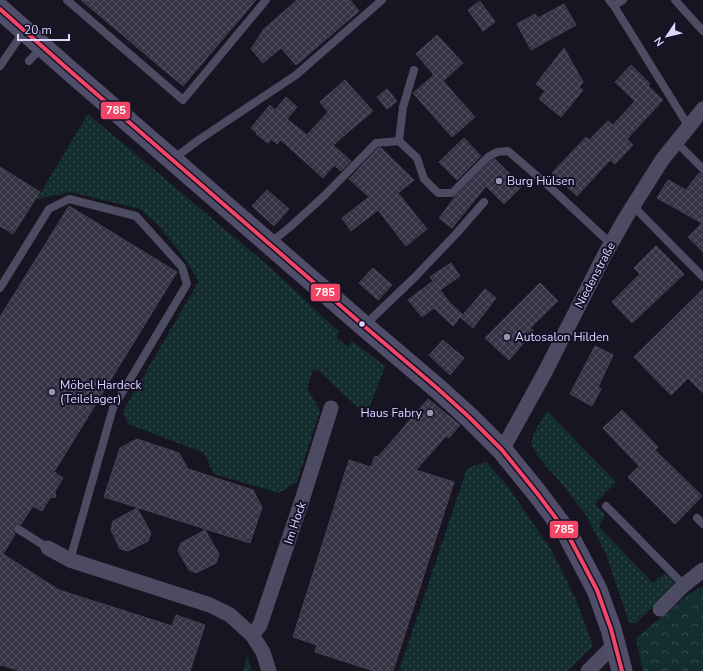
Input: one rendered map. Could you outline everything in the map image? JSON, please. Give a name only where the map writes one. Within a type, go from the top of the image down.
[{"type":"main road","points":[[0,9],[25,30],[36,54],[172,159],[442,392],[502,450],[537,493],[566,533],[597,590],[612,629],[622,671]]},
{"type":"street","name":"Niedenstraße","points":[[502,450],[544,374],[611,244],[633,206],[662,160],[703,109]]},
{"type":"street","name":"Im Hock","points":[[252,635],[260,625],[331,408]]},
{"type":"street","points":[[48,548],[70,560],[210,605],[230,615],[252,635],[263,652],[269,671]]},
{"type":"street","points":[[660,609],[684,585],[703,570]]},
{"type":"street","points":[[588,671],[616,643]]},
{"type":"lane","points":[[66,0],[183,100],[266,0]]},
{"type":"lane","points":[[172,159],[296,75],[382,0]]},
{"type":"lane","points":[[623,0],[612,3],[688,127]]},
{"type":"lane","points":[[675,0],[703,30]]},
{"type":"lane","points":[[0,66],[25,30]]},
{"type":"lane","points":[[399,141],[403,106],[414,70]]},
{"type":"lane","points":[[269,243],[290,227],[324,196],[376,143],[399,141],[417,158],[424,180],[438,193],[452,193],[488,157],[497,152],[508,151],[551,188],[611,244]]},
{"type":"lane","points":[[676,142],[703,169]]},
{"type":"lane","points":[[0,288],[49,210],[69,199],[136,216],[182,267],[187,284],[113,408],[70,560]]},
{"type":"lane","points":[[364,326],[414,278],[484,202]]},
{"type":"lane","points":[[633,206],[703,277]]},
{"type":"lane","points":[[606,506],[684,585]]},
{"type":"lane","points":[[18,529],[48,548]]},
{"type":"green space","points":[[88,114],[271,268],[339,331],[337,338],[348,347],[352,341],[385,366],[370,406],[357,407],[319,371],[313,369],[307,388],[320,411],[297,482],[279,493],[214,474],[204,453],[128,424],[123,411],[199,281],[180,252],[158,225],[140,209],[71,192],[37,199]]},
{"type":"green space","points":[[547,411],[616,482],[595,504],[605,515],[599,527],[653,583],[665,573],[677,583],[635,624],[629,622],[605,552],[586,515],[539,458],[531,444],[534,433]]},
{"type":"green space","points":[[486,462],[509,488],[552,551],[577,602],[593,646],[568,671],[399,671],[466,471],[470,467]]},
{"type":"green space","points":[[703,586],[703,671],[643,671],[636,638],[689,594]]},
{"type":"green space","points":[[248,655],[251,671],[243,671]]},
{"type":"building","points":[[81,0],[256,0],[183,86]]},
{"type":"building","points":[[297,0],[350,0],[359,11],[296,65],[281,48],[263,63],[251,49],[264,29]]},
{"type":"building","points":[[480,1],[495,22],[483,31],[468,10]]},
{"type":"building","points":[[564,4],[576,25],[531,50],[517,24],[535,14],[538,18]]},
{"type":"building","points":[[437,35],[463,63],[443,81],[475,117],[452,137],[413,93],[434,75],[416,54]]},
{"type":"building","points":[[564,48],[583,82],[579,87],[583,90],[561,117],[539,99],[545,91],[536,84]]},
{"type":"building","points":[[631,65],[650,84],[648,86],[663,100],[627,139],[633,145],[615,164],[610,160],[577,196],[552,173],[586,137],[589,140],[608,121],[613,125],[635,101],[615,82]]},
{"type":"building","points":[[345,80],[373,111],[333,145],[351,161],[341,171],[334,165],[323,178],[281,140],[277,144],[271,139],[268,143],[251,128],[270,105],[275,110],[286,97],[297,107],[287,119],[307,135],[328,112],[320,102]]},
{"type":"building","points":[[387,89],[397,101],[387,109],[377,97]]},
{"type":"building","points":[[464,138],[481,156],[457,180],[439,162]]},
{"type":"building","points":[[378,148],[381,148],[414,180],[398,193],[427,229],[406,246],[378,210],[351,231],[342,218],[369,197],[349,179]]},
{"type":"building","points":[[495,159],[522,186],[504,204],[486,186],[452,228],[439,218],[455,197],[491,161]]},
{"type":"building","points":[[0,167],[40,192],[13,234],[0,226]]},
{"type":"building","points":[[699,173],[703,174],[703,252],[688,237],[702,223],[657,198],[668,180],[686,190]]},
{"type":"building","points":[[267,190],[289,209],[274,226],[252,206]]},
{"type":"building","name":"Möbel Hardeck (Teilelager)","points":[[69,206],[177,272],[54,472],[63,478],[55,491],[56,497],[50,498],[42,511],[33,506],[21,524],[14,526],[13,532],[15,534],[3,554],[59,590],[172,626],[176,615],[205,625],[190,671],[21,671],[0,665],[0,317]]},
{"type":"building","points":[[656,246],[684,274],[632,323],[612,302],[640,274],[634,268]]},
{"type":"building","points":[[451,263],[460,276],[440,290],[430,277]]},
{"type":"building","points":[[373,268],[392,285],[378,300],[359,283]]},
{"type":"building","points":[[433,281],[450,303],[463,315],[485,289],[496,298],[473,328],[460,317],[453,326],[434,308],[422,317],[408,300]]},
{"type":"building","points":[[540,283],[558,301],[530,328],[534,331],[509,360],[485,338]]},
{"type":"building","points":[[703,289],[703,393],[688,378],[671,395],[634,357]]},
{"type":"building","points":[[443,340],[464,358],[450,375],[429,355]]},
{"type":"building","points":[[595,346],[613,355],[598,387],[601,389],[592,406],[570,394]]},
{"type":"building","points":[[428,399],[460,425],[449,438],[446,436],[416,470],[454,482],[393,671],[374,671],[315,652],[317,645],[293,637],[349,460],[371,467],[375,456],[378,457]]},
{"type":"building","points":[[622,410],[658,447],[655,450],[702,496],[675,524],[628,477],[639,466],[603,428]]},
{"type":"building","points":[[137,439],[179,453],[188,469],[253,490],[262,507],[250,543],[104,497],[120,448]]},
{"type":"building","points":[[137,508],[151,533],[148,541],[128,551],[120,549],[111,530],[113,521]]},
{"type":"building","points":[[205,530],[219,554],[216,563],[196,573],[189,570],[178,551],[181,543]]},
{"type":"transit line","name":"785","points":[[0,9],[437,388],[502,450],[567,533],[597,590],[611,629],[622,671]]},
{"type":"place","name":"Burg Hülsen","points":[[499,181]]},
{"type":"place","name":"Autosalon Hilden","points":[[507,337]]},
{"type":"place","name":"Möbel Hardeck (Teilelager)","points":[[52,392]]},
{"type":"place","name":"Haus Fabry","points":[[430,413]]}]
